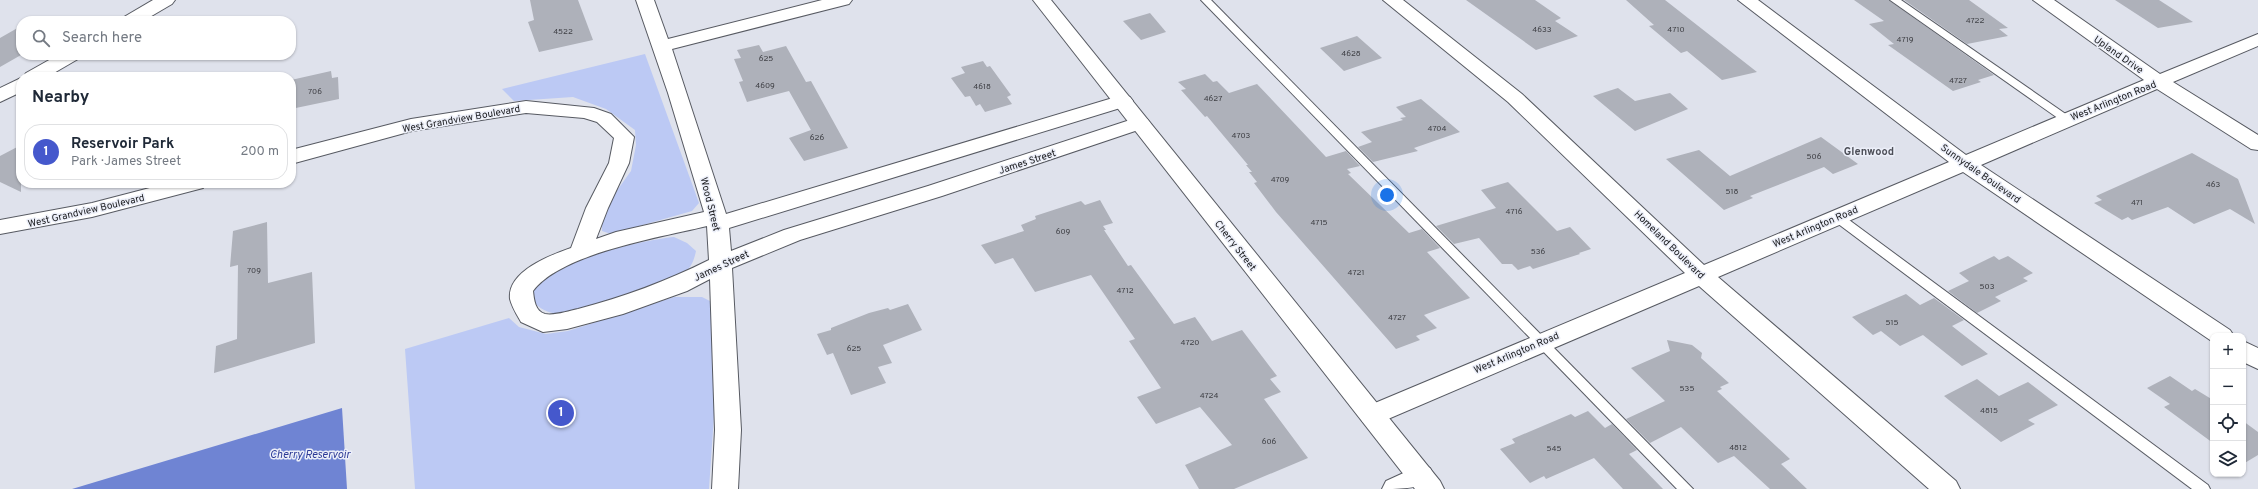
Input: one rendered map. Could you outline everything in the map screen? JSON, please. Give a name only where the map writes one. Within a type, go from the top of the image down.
[{"type":"street","points":[[139,16],[166,0]]},
{"type":"street","name":"Wood Street","points":[[645,0],[663,46],[717,221],[722,263],[728,430],[725,489]]},
{"type":"street","points":[[663,46],[843,0]]},
{"type":"street","name":"Cherry Street","points":[[1042,0],[1426,483]]},
{"type":"street","name":"Homeland Boulevard","points":[[1392,0],[1515,98],[1702,275],[1947,489]]},
{"type":"street","name":"Sunnydale Boulevard","points":[[1747,0],[1964,163],[2218,333]]},
{"type":"street","name":"Upland Drive","points":[[2042,0],[2158,82],[2258,144]]},
{"type":"street","name":"West Arlington Road","points":[[1372,415],[1702,275],[1836,216],[2258,39]]},
{"type":"street","points":[[42,72],[62,60]]},
{"type":"street","points":[[0,96],[16,87]]},
{"type":"street","name":"James Street","points":[[1123,101],[717,221],[643,233],[582,251],[544,268],[527,283],[522,290],[522,300],[529,316],[543,323],[567,320],[615,308],[679,285],[722,263],[792,235],[935,191],[1140,123]]},
{"type":"street","name":"West Grandview Boulevard","points":[[296,157],[411,125],[496,111],[526,107],[586,112],[604,118],[624,137],[619,163],[597,208],[582,251]]},
{"type":"street","name":"West Grandview Boulevard","points":[[0,227],[92,210],[177,188]]},
{"type":"street","points":[[2246,352],[2258,360]]},
{"type":"street","points":[[1395,489],[1426,483]]},
{"type":"lane","points":[[1206,0],[1686,489]]},
{"type":"lane","points":[[1895,0],[2066,119]]},
{"type":"lane","points":[[1836,216],[2203,489]]},
{"type":"shaded area","points":[[645,54],[699,203],[692,211],[611,234],[602,231],[602,220],[613,196],[631,171],[636,145],[635,130],[606,109],[573,97],[514,101],[502,89]]},
{"type":"shaded area","points":[[674,237],[687,243],[696,251],[693,262],[687,271],[671,282],[638,294],[566,314],[557,314],[545,310],[537,306],[531,299],[535,287],[544,277],[559,268],[578,260],[621,247]]},
{"type":"shaded area","points":[[674,297],[702,297],[710,301],[717,371],[709,489],[415,489],[405,349],[509,318],[519,327],[546,334],[568,331]]},
{"type":"water","name":"Cherry Reservoir","points":[[342,408],[347,489],[72,489]]},
{"type":"building","points":[[530,0],[578,0],[593,40],[539,52],[528,22],[534,20]]},
{"type":"building","points":[[1466,0],[1535,0],[1561,18],[1555,21],[1578,36],[1536,50]]},
{"type":"building","points":[[1626,0],[1665,0],[1757,72],[1722,80],[1687,51],[1681,53],[1649,26],[1654,25]]},
{"type":"building","points":[[1854,0],[1889,0],[1994,75],[1978,80],[1981,82],[1953,91],[1888,45],[1894,44],[1869,24],[1884,21]]},
{"type":"building","points":[[1904,0],[1969,0],[2008,28],[1999,29],[2008,36],[1967,44]]},
{"type":"building","points":[[2115,0],[2159,0],[2193,22],[2158,28]]},
{"type":"building","points":[[1150,13],[1166,32],[1141,40],[1123,21]]},
{"type":"building","points":[[16,29],[16,58],[0,67],[0,38]]},
{"type":"building","points":[[1357,36],[1382,58],[1344,71],[1320,48]]},
{"type":"building","points":[[759,45],[763,52],[786,46],[806,82],[811,81],[848,148],[804,161],[789,138],[811,130],[789,91],[747,102],[739,82],[743,81],[734,59],[741,58],[737,50]]},
{"type":"building","points":[[983,61],[987,67],[990,66],[1011,95],[1007,97],[1012,104],[985,112],[980,104],[976,106],[970,96],[965,97],[951,78],[965,73],[961,67]]},
{"type":"building","points":[[331,71],[332,78],[338,77],[339,99],[296,108],[296,79]]},
{"type":"building","points":[[1205,74],[1213,82],[1217,81],[1229,93],[1257,84],[1326,157],[1346,151],[1360,166],[1347,169],[1351,173],[1348,174],[1409,233],[1422,229],[1440,248],[1427,252],[1470,298],[1424,315],[1437,328],[1416,336],[1420,340],[1396,349],[1276,212],[1254,183],[1257,182],[1249,172],[1252,172],[1246,165],[1248,165],[1207,116],[1205,117],[1181,90],[1186,89],[1178,82]]},
{"type":"building","points":[[1618,88],[1635,101],[1670,93],[1688,109],[1635,131],[1593,96]]},
{"type":"building","points":[[1421,99],[1460,132],[1414,148],[1418,151],[1373,162],[1358,147],[1372,142],[1361,132],[1403,120],[1400,118],[1406,117],[1396,107]]},
{"type":"building","points":[[1821,137],[1858,164],[1833,174],[1824,167],[1750,196],[1753,198],[1724,210],[1666,159],[1699,150],[1730,176]]},
{"type":"building","points":[[16,148],[16,188],[21,188],[21,192],[0,182],[0,156]]},
{"type":"building","points":[[2192,153],[2238,179],[2255,224],[2230,209],[2194,224],[2168,207],[2132,220],[2128,217],[2122,220],[2094,203],[2102,200],[2096,196]]},
{"type":"building","points":[[1508,182],[1557,231],[1570,227],[1591,249],[1533,269],[1530,266],[1518,270],[1512,264],[1502,264],[1479,238],[1454,244],[1436,226],[1496,208],[1481,190]]},
{"type":"building","points":[[1100,200],[1113,223],[1103,226],[1106,230],[1104,230],[1128,266],[1131,265],[1174,324],[1195,317],[1212,341],[1242,330],[1277,376],[1270,379],[1281,392],[1264,399],[1308,458],[1234,489],[1199,489],[1185,465],[1232,445],[1200,407],[1156,424],[1137,397],[1161,388],[1129,341],[1135,339],[1091,275],[1035,292],[1013,258],[995,264],[981,245],[1024,231],[1021,225],[1036,219],[1035,216],[1081,201],[1085,205]]},
{"type":"building","points":[[267,222],[268,283],[312,272],[315,343],[214,373],[216,346],[237,339],[238,265],[230,267],[233,231]]},
{"type":"building","points":[[1994,256],[1999,260],[2008,256],[2033,273],[2023,278],[2028,281],[1995,297],[2001,301],[1977,313],[1948,291],[1969,281],[1959,273]]},
{"type":"building","points":[[1906,294],[1920,305],[1934,298],[1964,320],[1952,326],[1988,354],[1962,366],[1923,335],[1900,346],[1881,331],[1873,335],[1852,317]]},
{"type":"building","points":[[908,304],[922,330],[883,345],[892,363],[878,367],[886,383],[851,395],[833,353],[827,355],[817,334],[831,330],[831,328],[869,313],[888,308],[890,310]]},
{"type":"building","points":[[1667,340],[1692,345],[1702,353],[1701,358],[1729,383],[1720,387],[1722,389],[1717,391],[1790,459],[1781,464],[1807,489],[1770,489],[1734,456],[1718,463],[1681,427],[1650,443],[1626,419],[1665,401],[1631,368],[1670,351]]},
{"type":"building","points":[[2170,376],[2192,391],[2195,389],[2210,398],[2210,441],[2164,407],[2170,404],[2147,388]]},
{"type":"building","points":[[1977,379],[1999,396],[2028,382],[2058,405],[2028,420],[2035,424],[2001,442],[1944,396]]},
{"type":"building","points":[[1588,411],[1605,428],[1612,424],[1637,450],[1629,454],[1663,489],[1623,489],[1594,458],[1546,479],[1544,476],[1530,483],[1500,449],[1515,443],[1512,439],[1571,414],[1575,417]]},
{"type":"building","points":[[2246,423],[2258,432],[2258,455],[2246,462]]},
{"type":"place","name":"Reservoir Park","points":[[561,413]]},
{"type":"district","name":"Glenwood","points":[[1869,151]]}]
